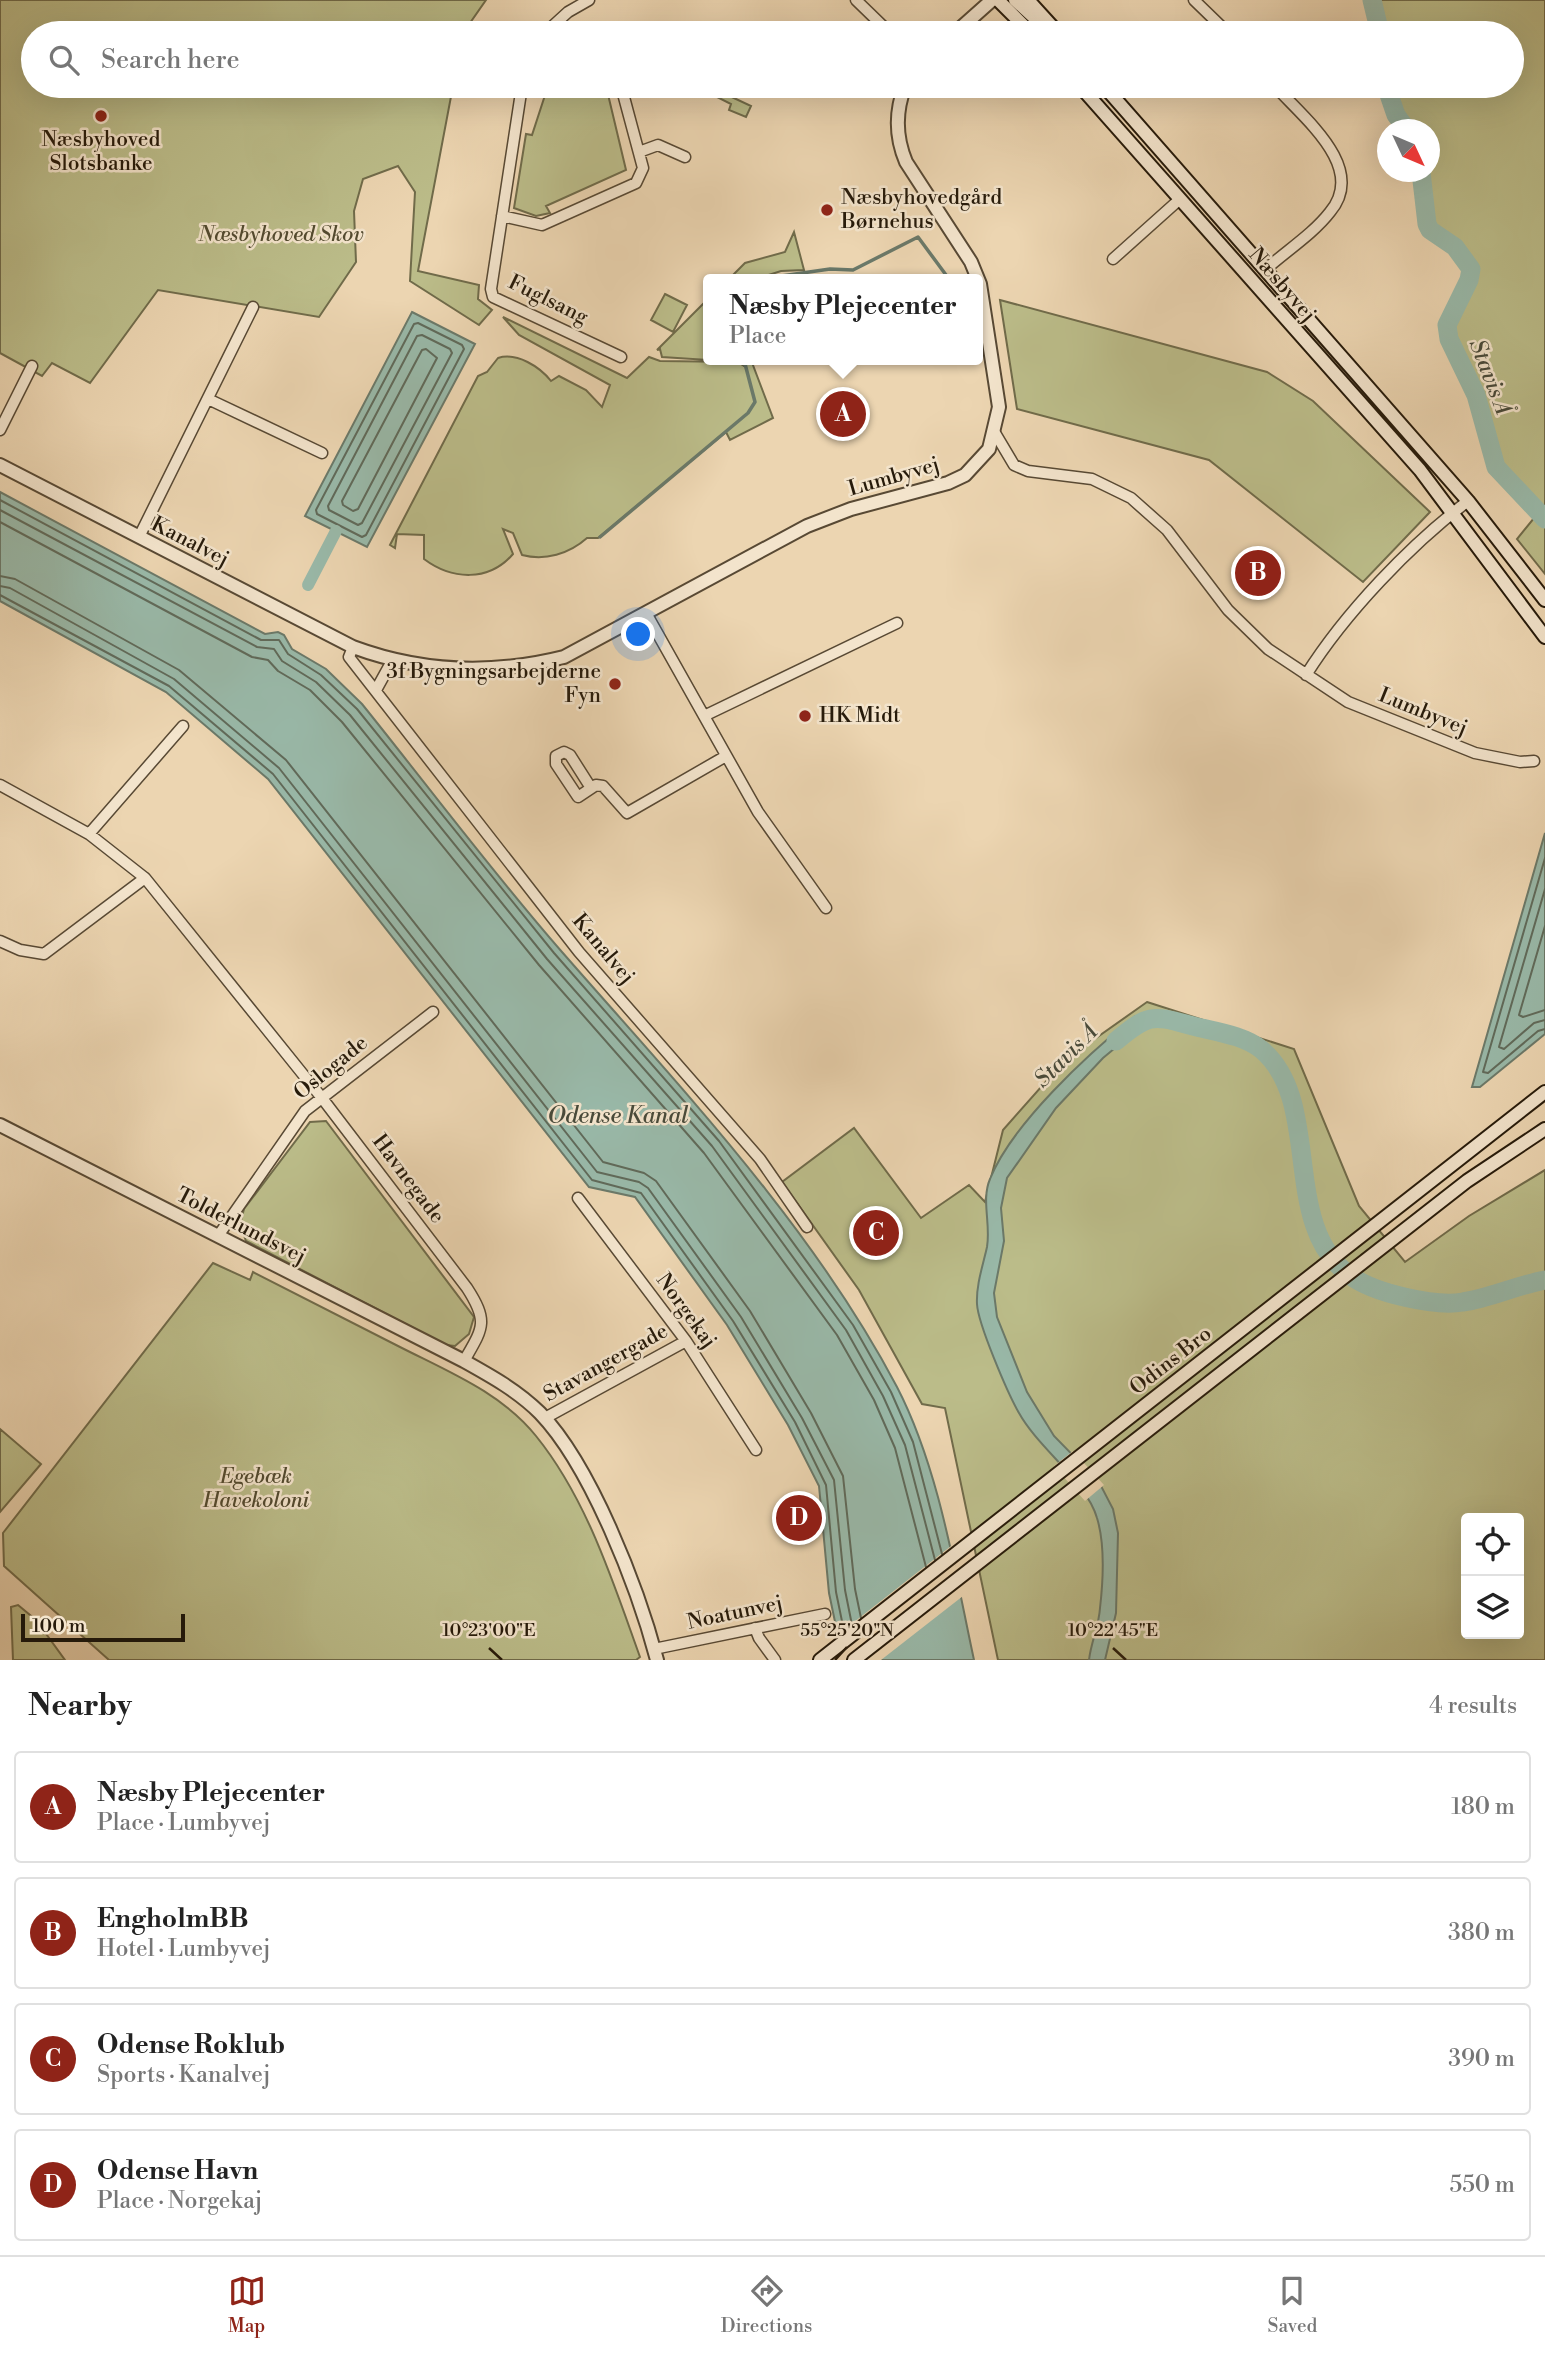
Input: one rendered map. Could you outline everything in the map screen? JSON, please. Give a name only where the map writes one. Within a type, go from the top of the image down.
[{"type":"main road","points":[[968,21],[992,0]]},
{"type":"main road","points":[[998,0],[1019,21]]},
{"type":"main road","points":[[1014,0],[1038,21]]},
{"type":"main road","points":[[1028,0],[1047,21]]},
{"type":"main road","points":[[902,98],[897,117],[900,148],[905,162],[971,262],[976,274]]},
{"type":"main road","name":"Næsbyvej","points":[[1091,98],[1420,470],[1545,637]]},
{"type":"main road","name":"Næsbyvej","points":[[1114,98],[1468,501],[1545,600]]},
{"type":"main road","points":[[983,303],[999,407],[995,433]]},
{"type":"main road","name":"Lumbyvej","points":[[353,647],[392,661],[450,670],[524,667],[564,657],[807,526],[851,509],[948,483],[965,475],[989,449],[995,433]]},
{"type":"main road","name":"Kanalvej","points":[[0,465],[353,647]]},
{"type":"main road","name":"Odins Bro","points":[[820,1660],[1545,1092]]},
{"type":"main road","name":"Tolderlundsvej","points":[[0,1125],[464,1361]]},
{"type":"main road","name":"Odins Bro","points":[[854,1660],[1467,1181],[1545,1131]]},
{"type":"main road","points":[[464,1361],[520,1395],[545,1418],[589,1484],[636,1594],[655,1655]]},
{"type":"street","points":[[558,21],[589,0]]},
{"type":"street","points":[[856,0],[878,21]]},
{"type":"street","points":[[1194,0],[1216,21]]},
{"type":"street","name":"Fuglsang","points":[[520,98],[491,289],[493,297],[621,357]]},
{"type":"street","points":[[502,216],[542,225],[636,183],[643,168],[624,98]]},
{"type":"street","points":[[1265,270],[1330,212],[1343,186],[1336,156],[1285,98]]},
{"type":"street","points":[[639,152],[659,145],[685,157]]},
{"type":"street","points":[[1113,259],[1180,198]]},
{"type":"street","points":[[139,537],[253,307]]},
{"type":"street","points":[[0,430],[32,366]]},
{"type":"street","points":[[208,399],[321,453]]},
{"type":"street","name":"Lumbyvej","points":[[995,433],[1014,465],[1028,471],[1093,479],[1131,498],[1167,530],[1228,610],[1268,649],[1348,702],[1475,754],[1520,762],[1534,761]]},
{"type":"street","points":[[1306,675],[1364,601],[1468,501]]},
{"type":"street","points":[[646,613],[726,756],[802,879],[825,908]]},
{"type":"street","points":[[704,716],[897,623]]},
{"type":"street","name":"Kanalvej","points":[[353,647],[349,657],[579,952],[760,1159],[807,1227]]},
{"type":"street","points":[[376,690],[392,661]]},
{"type":"street","points":[[89,834],[183,726]]},
{"type":"street","points":[[591,788],[596,785],[603,786],[627,813],[726,756]]},
{"type":"street","name":"Havnegade","points":[[0,785],[89,834],[145,878],[322,1098],[481,1309],[484,1322],[464,1361]]},
{"type":"street","points":[[0,940],[20,950],[44,954],[145,878]]},
{"type":"street","name":"Oslogade","points":[[218,1236],[305,1111],[433,1012]]},
{"type":"street","name":"Norgekaj","points":[[578,1198],[686,1341],[756,1450]]},
{"type":"street","name":"Stavangergade","points":[[545,1418],[686,1341]]},
{"type":"street","name":"Noatunvej","points":[[655,1655],[755,1628],[825,1614]]},
{"type":"street","points":[[755,1628],[775,1660]]},
{"type":"green space","name":"Næsbyhoved Skov","points":[[0,0],[486,0],[471,21],[21,21],[21,98],[451,98],[418,271],[479,285],[478,299],[492,310],[479,325],[410,281],[415,192],[398,166],[363,179],[354,211],[356,262],[319,317],[158,290],[90,383],[52,363],[42,376],[0,353]]},
{"type":"green space","points":[[1372,0],[1545,0],[1545,574],[1517,539],[1539,512],[1496,467],[1476,395],[1449,339],[1447,325],[1469,280],[1471,269],[1455,247],[1430,230],[1427,224],[1422,182],[1440,182],[1440,119],[1399,119],[1390,98],[1524,98],[1524,21],[1377,21]]},
{"type":"green space","points":[[544,98],[609,98],[626,170],[546,206],[550,213],[536,216],[514,208],[526,134],[532,135]]},
{"type":"green space","points":[[719,98],[734,98],[751,106],[746,117],[729,110],[731,104]]},
{"type":"green space","points":[[794,232],[804,270],[772,274],[734,274],[745,263],[785,252]]},
{"type":"green space","points":[[665,294],[687,305],[673,332],[651,320]]},
{"type":"green space","points":[[1000,300],[1267,372],[1313,401],[1430,512],[1363,582],[1209,460],[1017,409]]},
{"type":"green space","points":[[703,304],[703,360],[662,357],[660,349],[657,350]]},
{"type":"green space","points":[[503,317],[627,378],[649,357],[660,361],[703,362],[703,365],[753,365],[773,418],[730,440],[726,432],[598,538],[587,538],[556,555],[531,557],[522,555],[513,533],[503,529],[513,554],[503,563],[493,570],[470,575],[446,571],[424,559],[424,535],[397,534],[395,548],[390,545],[478,376],[487,372],[498,358],[513,357],[534,366],[551,381],[559,376],[586,390],[602,407],[610,385],[519,335]]},
{"type":"green space","points":[[1147,1002],[1294,1049],[1359,1206],[1405,1262],[1469,1216],[1545,1170],[1545,1660],[998,1660],[945,1408],[922,1404],[859,1290],[782,1182],[854,1128],[921,1218],[969,1185],[985,1202],[1003,1130],[1065,1060]]},
{"type":"green space","points":[[326,1121],[474,1317],[469,1334],[455,1346],[446,1345],[246,1241],[240,1224],[244,1209],[310,1122]]},
{"type":"green space","name":"Egebæk Havekoloni","points":[[213,1263],[250,1280],[253,1272],[455,1374],[507,1407],[536,1436],[570,1487],[609,1571],[640,1657],[636,1660],[109,1660],[4,1566],[3,1533]]},
{"type":"green space","points":[[0,1429],[41,1464],[0,1512]]},
{"type":"green space","points":[[18,1605],[36,1620],[65,1660],[13,1660],[11,1607]]},
{"type":"water","points":[[412,312],[475,344],[367,547],[305,516]]},
{"type":"water","name":"Odense Kanal","points":[[0,492],[265,634],[278,632],[284,635],[292,649],[326,669],[362,704],[536,922],[742,1160],[826,1271],[863,1328],[897,1387],[924,1451],[944,1521],[974,1660],[843,1660],[829,1593],[819,1486],[788,1425],[727,1325],[635,1197],[589,1187],[268,779],[166,692],[0,601]]},
{"type":"water","points":[[1545,833],[1545,1034],[1480,1087],[1472,1087]]},
{"type":"water","points":[[1134,1017],[1138,1029],[1103,1058],[1056,1108],[1007,1178],[1001,1208],[1004,1241],[994,1293],[997,1317],[1027,1392],[1054,1436],[1099,1482],[1113,1509],[1118,1533],[1116,1613],[1105,1660],[1089,1660],[1102,1587],[1102,1551],[1097,1518],[1083,1491],[1038,1440],[1019,1413],[988,1342],[977,1297],[988,1238],[987,1187],[1001,1158],[1015,1136],[1053,1091]]},
{"type":"pier","points":[[1073,1451],[1104,1485],[1085,1501],[1054,1466]]},
{"type":"pier","points":[[951,1546],[963,1596],[881,1660],[840,1660],[835,1637]]},
{"type":"waterway","name":"Stavis Å","points":[[1372,0],[1377,21]]},
{"type":"waterway","name":"Stavis Å","points":[[1390,98],[1399,119]]},
{"type":"waterway","name":"Stavis Å","points":[[1422,182],[1430,230],[1455,247],[1471,269],[1469,280],[1447,325],[1449,339],[1476,395],[1496,467],[1545,519]]},
{"type":"waterway","points":[[795,274],[830,269],[853,270],[918,237],[945,274]]},
{"type":"waterway","points":[[600,537],[748,413],[755,402],[745,365]]},
{"type":"waterway","points":[[308,585],[336,531]]},
{"type":"waterway","name":"Stavis Å","points":[[1116,1041],[1146,1020],[1162,1019],[1231,1035],[1262,1050],[1281,1073],[1292,1101],[1315,1227],[1329,1254],[1361,1282],[1405,1297],[1451,1303],[1494,1295],[1545,1280]]},
{"type":"place","name":"Næsbyhoved Slotsbanke","points":[[101,116]]},
{"type":"place","name":"Næsbyhovedgård Børnehus","points":[[827,210]]},
{"type":"place","name":"Næsby Plejecenter","points":[[843,414]]},
{"type":"place","name":"EngholmBB","points":[[1258,573]]},
{"type":"place","name":"3f Bygningsarbejderne Fyn","points":[[615,684]]},
{"type":"place","name":"HK Midt","points":[[805,716]]},
{"type":"place","name":"Odense Roklub","points":[[876,1233]]},
{"type":"place","name":"Odense Havn","points":[[799,1518]]}]
